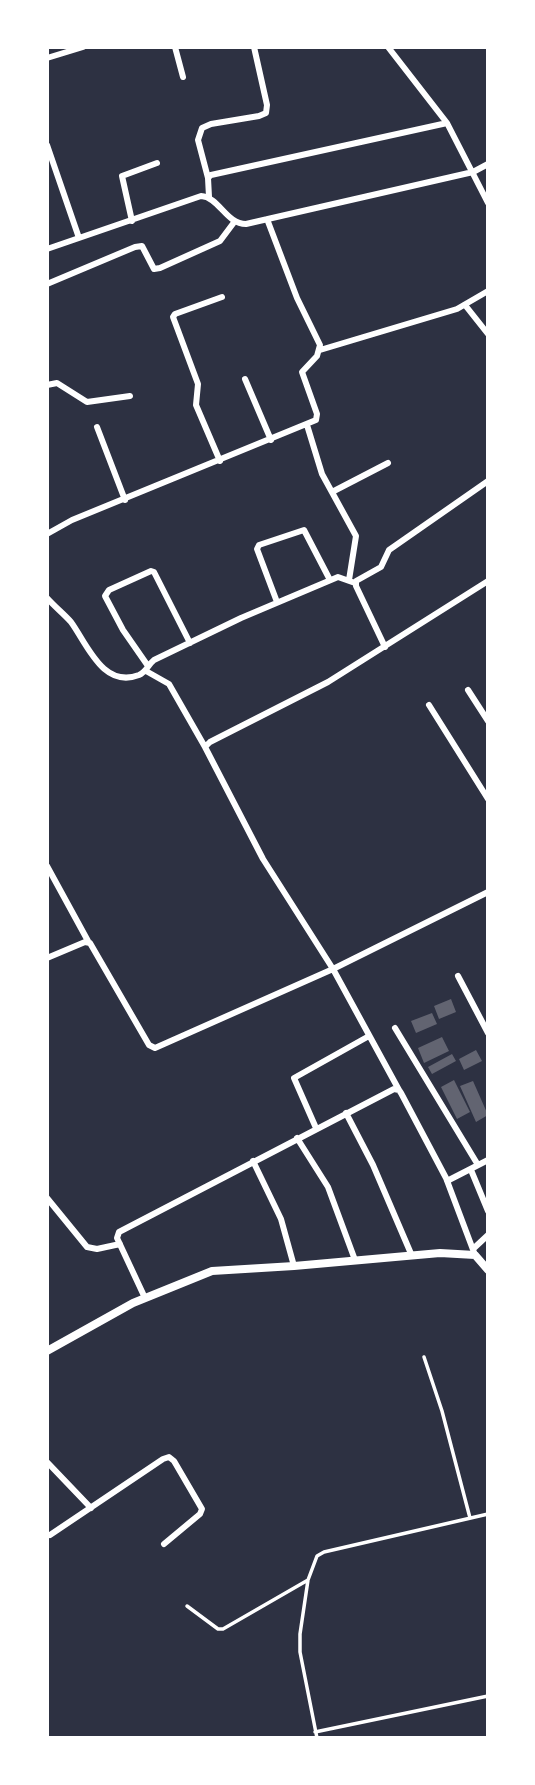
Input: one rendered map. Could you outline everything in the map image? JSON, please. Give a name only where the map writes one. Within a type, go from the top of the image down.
[{"type":"street","points":[[47,58],[83,47]]},
{"type":"street","points":[[175,47],[183,77]]},
{"type":"street","points":[[209,197],[208,178],[198,140],[202,128],[266,113],[267,105],[254,47]]},
{"type":"street","points":[[388,47],[447,123],[488,203]]},
{"type":"street","points":[[208,178],[447,123]]},
{"type":"street","points":[[47,145],[79,238]]},
{"type":"street","points":[[132,221],[122,176],[157,163]]},
{"type":"street","points":[[47,249],[201,195],[209,197],[234,222],[246,224],[473,172],[488,164]]},
{"type":"street","points":[[47,534],[72,520],[314,422],[318,417],[302,372],[317,356],[320,350],[319,341],[297,298],[267,219]]},
{"type":"street","points":[[47,284],[142,246],[154,269],[160,268],[220,241],[234,222]]},
{"type":"street","points":[[320,350],[465,305],[488,291]]},
{"type":"street","points":[[220,461],[196,405],[198,384],[173,315],[222,297]]},
{"type":"street","points":[[465,305],[488,334]]},
{"type":"street","points":[[246,379],[271,440]]},
{"type":"street","points":[[47,385],[57,383],[87,402],[130,396]]},
{"type":"street","points":[[307,425],[320,468],[356,536],[352,581],[385,647]]},
{"type":"street","points":[[97,427],[125,500]]},
{"type":"street","points":[[332,492],[388,463]]},
{"type":"street","points":[[47,598],[70,621],[106,671],[118,677],[129,677],[147,669],[154,660],[277,602],[338,577],[352,581],[381,567],[389,550],[488,481]]},
{"type":"street","points":[[277,602],[257,549],[259,545],[304,530],[330,580]]},
{"type":"street","points":[[190,643],[154,572],[109,590],[105,596],[147,669],[169,684],[263,859],[332,969],[447,1181],[474,1252],[488,1270]]},
{"type":"street","points":[[205,747],[328,682],[488,581]]},
{"type":"street","points":[[468,690],[488,721]]},
{"type":"street","points":[[429,705],[488,799]]},
{"type":"street","points":[[47,866],[88,941],[153,1048],[332,969],[488,891]]},
{"type":"street","points":[[47,958],[88,941]]},
{"type":"street","points":[[458,976],[488,1033]]},
{"type":"street","points":[[395,1028],[478,1165]]},
{"type":"street","points":[[316,1128],[294,1081],[295,1076],[369,1036]]},
{"type":"street","points":[[145,1298],[117,1238],[119,1232],[316,1128],[394,1089],[399,1090]]},
{"type":"street","points":[[346,1113],[373,1165],[412,1256]]},
{"type":"street","points":[[297,1138],[328,1187],[355,1259]]},
{"type":"street","points":[[447,1181],[488,1160]]},
{"type":"street","points":[[253,1161],[281,1219],[294,1266]]},
{"type":"street","points":[[471,1170],[488,1211]]},
{"type":"street","points":[[47,1198],[88,1247],[97,1249],[120,1244]]},
{"type":"street","points":[[47,1350],[145,1298],[212,1271],[440,1252],[474,1252],[488,1236]]},
{"type":"street","points":[[50,1535],[163,1459],[169,1458],[174,1461],[202,1509],[200,1514],[164,1544]]},
{"type":"street","points":[[47,1462],[91,1508]]},
{"type":"lane","points":[[424,1357],[442,1411],[470,1518]]},
{"type":"lane","points":[[488,1514],[324,1552],[314,1560],[300,1634],[300,1651],[316,1735],[488,1696]]},
{"type":"lane","points":[[187,1606],[218,1629],[223,1629],[309,1580]]},
{"type":"building","points":[[451,999],[456,1012],[439,1019],[434,1006]]},
{"type":"building","points":[[432,1013],[437,1024],[416,1033],[411,1021]]},
{"type":"building","points":[[442,1037],[449,1051],[424,1063],[418,1048]]},
{"type":"building","points":[[476,1050],[482,1061],[464,1070],[459,1059]]},
{"type":"building","points":[[452,1054],[456,1061],[432,1074],[428,1067]]},
{"type":"building","points":[[454,1080],[470,1112],[457,1119],[441,1087]]},
{"type":"building","points":[[473,1081],[488,1115],[476,1122],[460,1086]]}]
